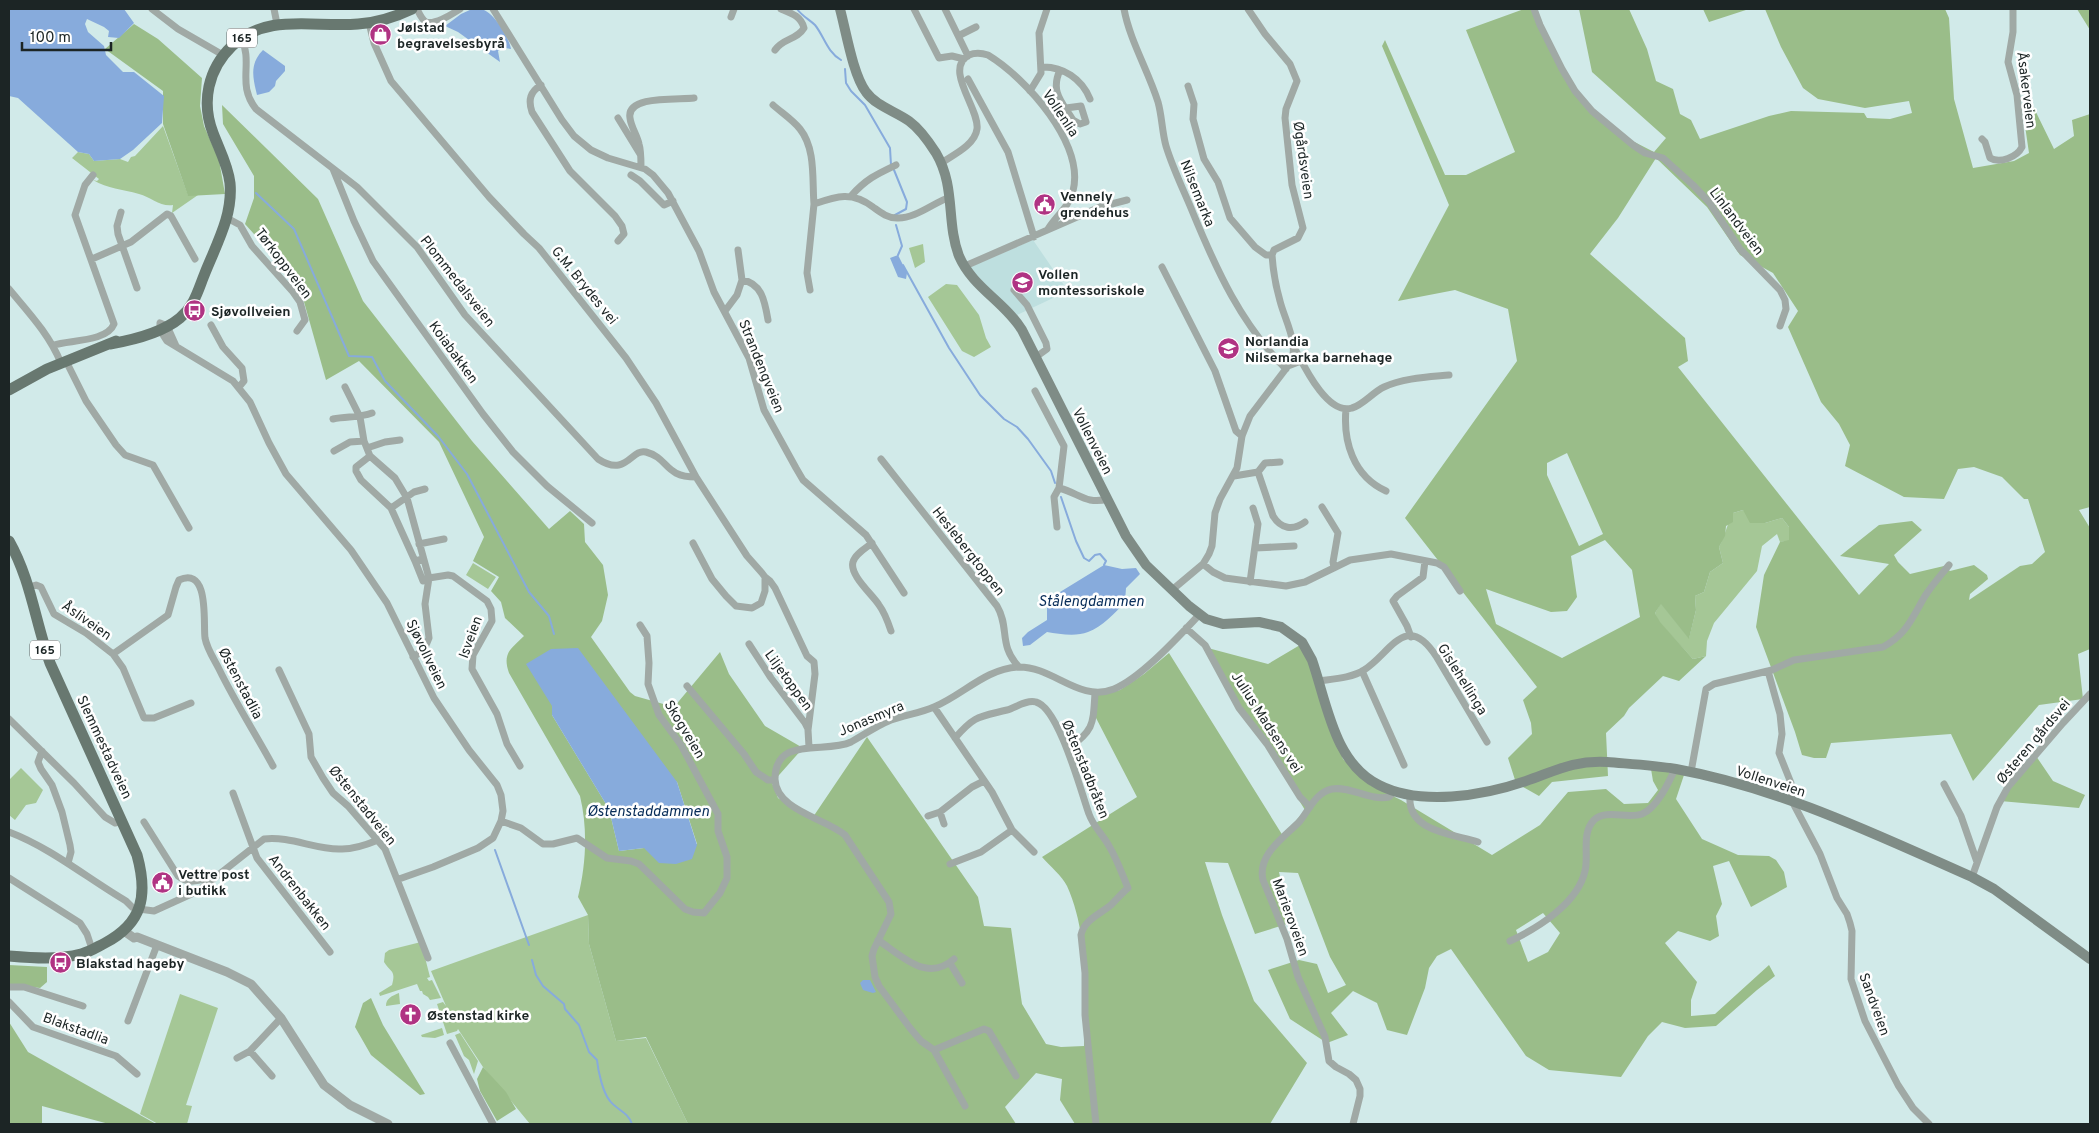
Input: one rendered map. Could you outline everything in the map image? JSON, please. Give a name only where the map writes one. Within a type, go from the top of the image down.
[{"type":"main road","name":"165","points":[[9,390],[23,381],[63,362],[162,326],[186,304],[203,277],[227,218],[231,198],[227,167],[210,125],[207,102],[211,78],[223,55],[241,38],[262,27],[277,24],[344,25],[369,23],[412,9]]},
{"type":"main road","name":"Vollenveien","points":[[840,9],[861,85],[872,98],[916,128],[926,139],[941,163],[947,177],[956,244],[965,266],[978,286],[1017,322],[1036,356],[1085,459],[1108,499],[1132,548],[1146,565],[1172,590],[1208,620],[1221,624],[1259,622],[1273,624],[1286,630],[1305,647],[1312,660],[1335,732],[1350,760],[1369,780],[1394,792],[1410,796],[1438,798],[1522,783],[1561,767],[1583,762],[1609,762],[1691,772],[1743,785],[1792,801],[1972,877],[1994,890],[2090,959]]},
{"type":"main road","name":"Slemmestadveien","points":[[9,541],[22,566],[39,631],[50,663],[123,821],[143,877],[143,894],[126,929],[80,954],[51,957],[9,956]]},
{"type":"street","points":[[152,9],[178,29],[223,55]]},
{"type":"street","points":[[274,9],[277,24]]},
{"type":"street","points":[[417,9],[424,20],[429,22],[438,20],[460,9]]},
{"type":"street","name":"Strandengveien","points":[[493,9],[562,120],[580,142],[600,155],[641,167],[653,175],[674,201],[699,251],[714,292],[753,370],[762,406],[803,480],[866,535],[904,592]]},
{"type":"street","points":[[731,16],[734,9]]},
{"type":"street","points":[[774,50],[780,43],[795,37],[804,28],[798,17],[781,9]]},
{"type":"street","name":"Vollenlia","points":[[914,9],[938,58],[952,56],[966,58],[980,53],[988,55],[1040,102],[1070,150],[1074,179],[1072,192],[1064,211],[1048,230]]},
{"type":"street","points":[[941,163],[969,143],[975,136],[977,129],[976,117],[960,78],[960,66],[966,58],[960,36],[945,9]]},
{"type":"street","name":"Vollenlia","points":[[1030,91],[1040,76],[1040,29],[1047,9]]},
{"type":"street","name":"Nilsemarka","points":[[1124,9],[1134,43],[1157,99],[1166,145],[1171,160],[1212,261],[1233,301],[1268,348],[1288,367]]},
{"type":"street","name":"Øgårdsveien","points":[[1248,9],[1260,28],[1290,64],[1297,81],[1286,109],[1285,118],[1292,185],[1303,228],[1298,238],[1274,250],[1272,255]]},
{"type":"street","name":"Linlandveien","points":[[1534,9],[1562,69],[1592,111],[1645,153],[1663,158],[1693,185],[1708,202],[1740,249],[1780,290],[1785,300],[1786,309],[1780,326]]},
{"type":"street","name":"Åsakerveien","points":[[1982,139],[1985,142],[1990,158],[1993,160],[2013,157],[2022,148],[2017,95],[2008,62],[2013,32],[2013,9]]},
{"type":"street","name":"G.M. Brydes vei","points":[[369,23],[389,78],[495,203],[539,248],[605,330],[656,403],[696,477],[747,556],[775,588],[807,656],[814,662],[815,674],[808,730],[809,747]]},
{"type":"street","points":[[960,36],[976,27]]},
{"type":"street","name":"Plommedalsveien","points":[[241,38],[245,46],[246,91],[251,102],[268,119],[357,187],[417,247],[465,314],[598,459],[613,466],[629,462],[639,452],[644,451],[655,456],[678,475],[696,477]]},
{"type":"street","name":"Vollenlia","points":[[1041,68],[1051,67],[1076,79],[1084,86],[1090,99]]},
{"type":"street","name":"Vollenlia","points":[[1060,70],[1056,90],[1066,108]]},
{"type":"street","points":[[968,79],[1008,152],[1034,237]]},
{"type":"street","points":[[541,85],[534,89],[531,95],[530,104],[532,112],[570,172],[622,226],[624,234],[618,241]]},
{"type":"street","points":[[1188,86],[1194,104],[1193,119],[1204,159],[1218,182],[1230,218],[1254,247],[1266,255],[1272,255],[1280,301],[1293,344],[1301,361],[1324,397],[1334,405],[1346,409],[1356,407],[1373,393],[1388,385],[1448,374]]},
{"type":"street","points":[[641,167],[640,144],[629,117],[632,107],[636,103],[645,101],[694,98]]},
{"type":"street","points":[[773,105],[800,129],[807,141],[811,155],[814,204],[806,273],[810,290]]},
{"type":"street","points":[[618,118],[640,154]]},
{"type":"street","points":[[851,196],[863,182],[896,165]]},
{"type":"street","name":"Koiabakken","points":[[333,168],[354,221],[374,261],[483,414],[513,452],[547,486],[592,523]]},
{"type":"street","points":[[54,345],[85,340],[104,334],[113,328],[114,321],[75,213],[86,185],[93,175]]},
{"type":"street","points":[[631,175],[640,181],[664,205],[674,201]]},
{"type":"street","points":[[814,204],[831,198],[851,196],[865,201],[882,214],[898,218],[911,216],[950,197]]},
{"type":"street","points":[[965,266],[1100,207],[1127,200]]},
{"type":"street","points":[[121,212],[117,230],[137,288]]},
{"type":"street","points":[[92,260],[122,248],[146,232],[162,215],[167,214],[172,216],[195,259]]},
{"type":"street","name":"Tørkoppveien","points":[[227,218],[240,225],[252,246],[300,302],[305,320],[297,331]]},
{"type":"street","points":[[738,250],[742,280]]},
{"type":"street","points":[[1162,268],[1212,365],[1236,431],[1242,436]]},
{"type":"street","name":"Strandengveien","points":[[725,311],[737,295],[742,280],[752,282],[757,285],[766,305],[768,320]]},
{"type":"street","points":[[9,289],[38,322],[54,345],[91,410],[116,445],[125,455],[153,465],[189,528]]},
{"type":"street","points":[[1014,290],[1027,305],[1046,343],[1047,349],[1036,356]]},
{"type":"street","points":[[211,325],[223,347],[244,372],[244,381],[239,386]]},
{"type":"street","name":"Sjøvollveien","points":[[162,326],[164,338],[192,358],[239,386],[250,402],[286,474],[364,568],[400,625],[413,657],[434,698],[469,750],[497,785],[503,804],[501,821],[493,838],[471,851],[399,879]]},
{"type":"street","points":[[1172,590],[1206,560],[1212,546],[1218,504],[1234,476],[1239,459],[1242,436],[1250,416],[1288,367],[1292,359],[1293,344]]},
{"type":"street","points":[[1288,367],[1301,361]]},
{"type":"street","points":[[346,387],[360,417],[365,444],[370,456],[395,478],[407,498],[414,518],[426,580],[425,604],[429,638],[424,650],[413,657]]},
{"type":"street","points":[[1035,391],[1064,446],[1059,488],[1054,497],[1058,527]]},
{"type":"street","points":[[1346,409],[1345,432],[1354,460],[1367,479],[1386,491]]},
{"type":"street","points":[[333,419],[348,416],[360,417],[372,413]]},
{"type":"street","points":[[334,451],[350,442],[365,444],[400,440]]},
{"type":"street","points":[[370,456],[356,468],[356,471],[371,492],[391,508],[415,561],[426,580]]},
{"type":"street","name":"Heslebergtoppen","points":[[881,459],[997,606],[1003,620],[1006,646],[1013,661],[1019,667]]},
{"type":"street","points":[[1234,476],[1258,472],[1265,463],[1280,462]]},
{"type":"street","points":[[1258,472],[1271,511],[1278,522],[1283,527],[1291,528],[1305,522]]},
{"type":"street","points":[[1059,488],[1086,500],[1100,502],[1108,499]]},
{"type":"street","points":[[391,508],[424,489]]},
{"type":"street","points":[[1322,507],[1338,533],[1333,562],[1334,568]]},
{"type":"street","points":[[1250,582],[1258,524],[1253,508]]},
{"type":"street","points":[[406,540],[444,539]]},
{"type":"street","points":[[693,543],[712,579],[736,606],[752,608],[762,603],[765,591],[765,578]]},
{"type":"street","points":[[872,543],[857,556],[852,568],[856,577],[885,614],[891,631]]},
{"type":"street","points":[[1255,548],[1294,546]]},
{"type":"street","points":[[1203,564],[1219,576],[1250,582],[1293,586],[1310,580],[1350,560],[1385,554],[1425,561],[1444,567],[1460,591]]},
{"type":"street","points":[[415,561],[423,559]]},
{"type":"street","points":[[1319,682],[1362,672],[1392,643],[1401,638],[1411,637],[1393,601],[1423,577],[1425,561]]},
{"type":"street","points":[[1691,772],[1706,689],[1714,684],[1768,671],[1794,660],[1883,647],[1894,642],[1908,628],[1926,595],[1949,565]]},
{"type":"street","name":"Isveien","points":[[426,580],[448,575],[453,576],[486,601],[491,609],[492,621],[474,655],[472,669],[497,714],[507,744],[520,766]]},
{"type":"street","name":"Østenstadlia","points":[[113,654],[168,615],[180,580],[193,579],[201,589],[204,598],[205,638],[208,649],[233,698],[273,766]]},
{"type":"street","name":"Åsliveien","points":[[29,587],[41,586],[54,614],[86,633],[113,654],[123,668],[144,718],[154,718],[191,703]]},
{"type":"street","points":[[1068,749],[1090,731],[1095,693],[1115,689],[1124,683],[1151,662],[1199,614]]},
{"type":"street","name":"Skogveien","points":[[501,821],[521,828],[543,844],[554,844],[577,838],[607,858],[639,864],[685,909],[693,912],[704,913],[720,893],[727,878],[727,858],[718,831],[718,814],[681,745],[659,715],[648,684],[648,636],[640,625]]},
{"type":"street","name":"Julius Madsens vei","points":[[1186,628],[1205,645],[1239,708],[1272,750],[1300,796],[1310,806]]},
{"type":"street","name":"Gislehellinga","points":[[1411,637],[1420,639],[1431,648],[1488,742]]},
{"type":"street","name":"Liljetoppen","points":[[749,644],[771,678],[805,722],[808,730]]},
{"type":"street","name":"Jonasmyra","points":[[775,780],[778,766],[786,754],[800,748],[825,747],[847,743],[881,724],[934,707],[994,672],[1019,667],[1030,668],[1047,673],[1084,691],[1095,693]]},
{"type":"street","name":"Østenstadveien","points":[[279,670],[308,734],[311,757],[323,778],[333,792],[386,849],[428,958]]},
{"type":"street","name":"Sandveien","points":[[1768,671],[1780,714],[1782,734],[1779,754],[1791,783],[1794,808],[1820,854],[1837,898],[1850,923],[1852,932],[1850,979],[1865,1021],[1898,1085],[1913,1108],[1929,1124]]},
{"type":"street","points":[[1362,672],[1404,765]]},
{"type":"street","points":[[687,686],[744,754],[756,772],[768,780],[775,780],[781,797],[787,803],[835,827],[852,844],[891,908],[891,914],[874,949],[872,965],[879,986],[921,1041],[934,1050],[965,1106]]},
{"type":"street","name":"Østeren gårdsvei","points":[[1972,877],[1997,807],[2008,787],[2090,694]]},
{"type":"street","name":"Østenstadbråten","points":[[955,738],[969,722],[977,717],[1030,702],[1037,702],[1049,714],[1068,749],[1092,820],[1110,847],[1128,888],[1110,905],[1089,920],[1082,930],[1081,936],[1085,973],[1085,1015],[1096,1124]]},
{"type":"street","points":[[934,707],[984,781],[1012,830],[1034,852]]},
{"type":"street","points":[[11,724],[42,751],[106,817],[115,823],[123,821]]},
{"type":"street","points":[[42,751],[38,762],[52,785],[62,812],[71,852],[68,863]]},
{"type":"street","points":[[1510,941],[1528,932],[1572,900],[1581,886],[1586,862],[1588,826],[1596,819],[1615,814],[1637,815],[1646,812],[1667,786],[1675,769]]},
{"type":"street","points":[[928,816],[940,812],[972,787],[984,781]]},
{"type":"street","points":[[1944,784],[1961,816],[1977,862]]},
{"type":"street","name":"Marieroveien","points":[[1352,1124],[1360,1096],[1360,1089],[1356,1080],[1350,1074],[1336,1068],[1328,1059],[1325,1037],[1298,977],[1287,939],[1262,874],[1266,860],[1274,846],[1294,827],[1319,796],[1332,789],[1381,798],[1389,797],[1394,792]]},
{"type":"street","name":"Andrenbakken","points":[[233,793],[252,847],[261,864],[330,952]]},
{"type":"street","points":[[1410,796],[1411,808],[1422,824],[1441,832],[1478,842]]},
{"type":"street","points":[[940,812],[944,824]]},
{"type":"street","points":[[144,822],[178,876],[190,882],[207,878],[211,881]]},
{"type":"street","points":[[950,864],[981,852],[1012,830]]},
{"type":"street","points":[[9,832],[22,837],[68,863],[135,908]]},
{"type":"street","name":"Andrenbakken","points":[[135,908],[154,911],[198,891],[264,839],[270,838],[337,850],[349,849],[378,840]]},
{"type":"street","points":[[9,878],[80,923],[87,934],[92,949]]},
{"type":"street","points":[[126,929],[134,938],[137,937],[244,980],[261,994],[281,1018],[317,1076],[329,1089],[350,1105],[388,1124]]},
{"type":"street","points":[[878,940],[923,969],[930,970],[952,961],[962,983]]},
{"type":"street","points":[[128,1021],[156,945]]},
{"type":"street","name":"Blakstadlia","points":[[9,987],[24,987],[84,1006]]},
{"type":"street","name":"Blakstadlia","points":[[9,1002],[33,1026],[116,1056],[137,1074]]},
{"type":"street","points":[[237,1058],[250,1051],[281,1018]]},
{"type":"street","points":[[934,1050],[984,1029],[989,1031],[1016,1076]]},
{"type":"street","points":[[450,1043],[493,1124]]},
{"type":"street","points":[[250,1051],[272,1076]]},
{"type":"shaded area","name":"Vollen montessoriskole","points":[[1033,240],[1068,291],[1017,315],[973,273],[970,267]]},
{"type":"green space","points":[[1524,9],[1535,9],[1575,93],[1613,131],[1654,152],[1666,138],[1592,72],[1579,9],[1629,9],[1647,49],[1656,81],[1673,89],[1680,114],[1691,120],[1700,139],[1769,116],[1791,111],[1864,113],[1867,118],[1890,119],[1912,113],[1909,101],[1865,108],[1818,99],[1803,88],[1781,47],[1765,9],[1945,9],[1949,18],[1954,99],[1973,168],[2014,161],[2029,153],[2023,112],[2032,104],[2054,149],[2074,136],[2072,120],[2090,114],[2090,507],[2079,510],[2090,528],[2090,649],[2078,654],[2083,699],[2039,705],[1973,781],[1951,734],[1831,743],[1826,758],[1802,755],[1756,627],[1764,575],[1780,542],[1789,540],[1789,527],[1782,518],[1765,523],[1750,523],[1743,510],[1733,513],[1733,522],[1726,526],[1725,536],[1719,547],[1723,563],[1710,572],[1704,592],[1695,596],[1696,610],[1689,639],[1661,604],[1655,613],[1660,622],[1693,659],[1706,656],[1679,681],[1663,676],[1606,733],[1608,776],[1552,782],[1539,796],[1516,783],[1508,758],[1532,734],[1531,723],[1523,700],[1537,687],[1405,518],[1517,361],[1508,309],[1455,290],[1398,301],[1449,205],[1382,46],[1385,40],[1445,175],[1466,175],[1515,152],[1466,30]],"holes":[[[1656,158],[1707,207],[1740,255],[1773,273],[1798,311],[1788,327],[1821,402],[1839,424],[1850,445],[1845,466],[1904,497],[1944,499],[1958,469],[1974,467],[2002,477],[2024,499],[2028,499],[2045,552],[2032,564],[2020,566],[1969,600],[1970,594],[1988,579],[1987,575],[1974,565],[1950,571],[1944,566],[1910,574],[1894,555],[1922,530],[1912,521],[1879,525],[1840,556],[1889,564],[1859,595],[1678,367],[1688,361],[1685,338],[1590,254],[1618,218]],[[1567,453],[1603,534],[1579,546],[1547,475],[1547,463]],[[1605,540],[1632,570],[1640,617],[1562,658],[1496,624],[1486,589],[1551,612],[1567,611],[1577,597],[1571,556]]]},
{"type":"green space","points":[[1703,9],[1749,9],[1709,22]]},
{"type":"green space","points":[[2077,9],[2090,9],[2090,30]]},
{"type":"green space","points":[[134,24],[158,39],[202,78],[200,106],[204,126],[219,160],[225,194],[188,196],[163,124],[163,91],[105,49]]},
{"type":"green space","points":[[222,105],[318,199],[363,301],[472,441],[549,529],[570,511],[584,524],[585,542],[603,565],[608,595],[602,621],[591,637],[630,692],[635,696],[674,707],[720,652],[729,674],[765,726],[803,748],[772,783],[778,798],[811,820],[867,737],[978,897],[984,926],[1011,928],[1022,1004],[1046,1044],[1061,1047],[1084,1046],[1085,985],[1082,944],[1074,905],[1065,882],[1042,857],[1137,797],[1095,716],[1096,695],[1120,690],[1144,674],[1169,653],[1283,836],[1305,810],[1204,647],[1268,664],[1300,645],[1309,661],[1343,759],[1370,785],[1401,800],[1492,855],[1540,825],[1568,792],[1606,789],[1624,804],[1648,803],[1658,790],[1653,781],[1651,769],[1684,775],[1676,799],[1702,839],[1738,855],[1769,856],[1776,860],[1784,872],[1787,887],[1751,907],[1729,861],[1713,866],[1722,904],[1716,916],[1719,936],[1710,941],[1678,931],[1665,943],[1697,982],[1691,1000],[1691,1016],[1715,1014],[1769,965],[1775,976],[1716,1026],[1685,1028],[1662,1022],[1648,1036],[1621,1077],[1549,1070],[1526,1056],[1451,949],[1437,956],[1429,968],[1425,988],[1407,1035],[1387,1030],[1377,1003],[1353,991],[1331,1013],[1348,1035],[1327,1043],[1290,1019],[1268,970],[1299,960],[1317,964],[1328,993],[1346,985],[1330,957],[1298,873],[1279,872],[1290,923],[1255,934],[1228,863],[1205,862],[1222,915],[1254,1001],[1307,1063],[1270,1124],[1075,1124],[1060,1100],[1062,1079],[1036,1073],[1005,1107],[1016,1124],[688,1124],[646,1037],[616,1041],[589,944],[588,915],[578,897],[585,847],[583,809],[580,796],[509,673],[507,656],[524,636],[505,618],[501,602],[491,591],[499,577],[473,561],[484,537],[439,442],[359,361],[326,380],[299,284],[245,224],[254,198],[254,176],[223,124]],"holes":[[[552,706],[677,782],[697,844],[619,851],[609,809],[552,715]],[[1543,913],[1560,933],[1548,952],[1528,962],[1516,930]]]},
{"type":"green space","points":[[163,126],[188,195],[198,195],[172,213],[173,205],[164,205],[143,195],[110,187],[93,180],[97,181],[99,179],[72,158],[78,152],[89,154],[94,161],[120,159],[128,162]]},
{"type":"green space","points":[[923,244],[925,262],[915,268],[909,248]]},
{"type":"green space","points":[[946,284],[957,285],[979,315],[986,338],[991,347],[974,357],[962,351],[928,297]]},
{"type":"green space","points":[[1743,510],[1765,523],[1782,518],[1789,527],[1789,541],[1780,542],[1777,534],[1762,546],[1757,571],[1714,623],[1707,641],[1706,656],[1693,659],[1659,622],[1655,613],[1661,603],[1689,638],[1696,610],[1695,596],[1704,592],[1710,572],[1723,563],[1719,547],[1733,513]]},
{"type":"green space","points":[[473,563],[496,577],[488,589],[466,575]]},
{"type":"green space","points":[[2036,756],[2053,781],[2085,795],[2079,808],[2000,801]]},
{"type":"green space","points":[[21,768],[43,790],[36,803],[26,805],[15,820],[9,815],[9,780]]},
{"type":"green space","points":[[588,915],[589,944],[616,1041],[646,1038],[688,1124],[530,1124],[483,1067],[458,1029],[447,1034],[437,1004],[443,1002],[446,1006],[431,971]]},
{"type":"green space","points":[[421,942],[430,977],[427,978],[429,981],[432,980],[441,998],[430,1000],[420,991],[417,984],[380,996],[379,993],[392,985],[393,980],[392,972],[384,962],[385,953],[389,950]]},
{"type":"green space","points":[[9,965],[47,967],[47,982],[40,988],[9,984]]},
{"type":"green space","points":[[399,993],[400,1004],[386,1006],[388,999]]},
{"type":"green space","points":[[180,994],[218,1008],[186,1105],[192,1106],[187,1124],[158,1124],[140,1114]]},
{"type":"green space","points":[[371,998],[383,1025],[425,1094],[420,1095],[371,1055],[355,1027],[363,1003]]},
{"type":"green space","points":[[9,1022],[28,1052],[156,1124],[109,1124],[42,1106],[42,1124],[9,1124]]},
{"type":"green space","points":[[442,1028],[444,1035],[435,1038],[422,1037],[421,1035]]},
{"type":"green space","points":[[460,1033],[478,1061],[474,1074],[469,1060],[464,1056],[455,1035]]},
{"type":"green space","points":[[483,1067],[506,1092],[516,1109],[497,1121],[480,1091],[477,1079]]},
{"type":"water","points":[[9,9],[124,9],[134,23],[119,38],[108,37],[109,31],[87,19],[85,24],[88,32],[104,46],[106,55],[123,72],[134,72],[164,96],[162,123],[133,150],[120,159],[94,161],[89,154],[78,152],[18,98],[9,96]]},
{"type":"water","points":[[472,9],[484,10],[497,21],[510,44],[511,49],[505,48],[498,51],[500,62],[458,32],[445,26],[461,14]]},
{"type":"water","points":[[263,50],[285,66],[285,71],[269,92],[257,95],[253,71],[256,61]]},
{"type":"water","points":[[898,255],[907,273],[906,279],[898,277],[890,258]]},
{"type":"water","name":"Stålengdammen","points":[[1104,565],[1122,569],[1136,568],[1140,574],[1126,588],[1125,602],[1113,615],[1098,627],[1083,634],[1073,635],[1047,632],[1030,645],[1023,646],[1022,638],[1047,620],[1047,600]]},
{"type":"water","name":"Østenstaddammen","points":[[578,648],[677,782],[697,845],[692,859],[676,864],[659,863],[644,848],[619,851],[609,809],[552,715],[552,706],[526,664],[551,649]]},
{"type":"water","points":[[863,980],[870,980],[876,992],[863,990],[860,983]]},
{"type":"waterway","points":[[797,9],[815,25],[832,53],[841,60]]},
{"type":"waterway","points":[[845,69],[846,83],[865,105],[890,148],[891,165]]},
{"type":"waterway","points":[[894,170],[907,202],[906,209],[895,215]]},
{"type":"waterway","points":[[256,193],[294,229],[349,356],[372,357],[385,381],[438,436],[467,474],[529,592],[549,616],[554,634]]},
{"type":"waterway","points":[[896,225],[902,246],[898,255]]},
{"type":"waterway","points":[[903,265],[949,348],[980,395],[1028,439],[1051,471],[1055,483]]},
{"type":"waterway","points":[[1061,497],[1084,558],[1089,561],[1095,555],[1100,554],[1106,561],[1104,565]]},
{"type":"waterway","points":[[495,850],[529,945]]},
{"type":"waterway","points":[[532,960],[536,975],[543,986],[564,1004],[565,1009],[579,1025],[589,1052],[597,1060],[601,1082],[607,1097],[628,1117],[632,1124]]},
{"type":"place","name":"Jølstad begravelsesbyrå","points":[[381,35]]},
{"type":"place","name":"Vennely grendehus","points":[[1044,204]]},
{"type":"place","name":"Vollen montessoriskole","points":[[1022,282]]},
{"type":"place","name":"Sjøvollveien","points":[[195,311]]},
{"type":"place","name":"Norlandia Nilsemarka barnehage","points":[[1229,349]]},
{"type":"place","name":"Vettre post i butikk","points":[[162,882]]},
{"type":"place","name":"Blakstad hageby","points":[[60,963]]},
{"type":"place","name":"Østenstad kirke","points":[[411,1015]]}]
